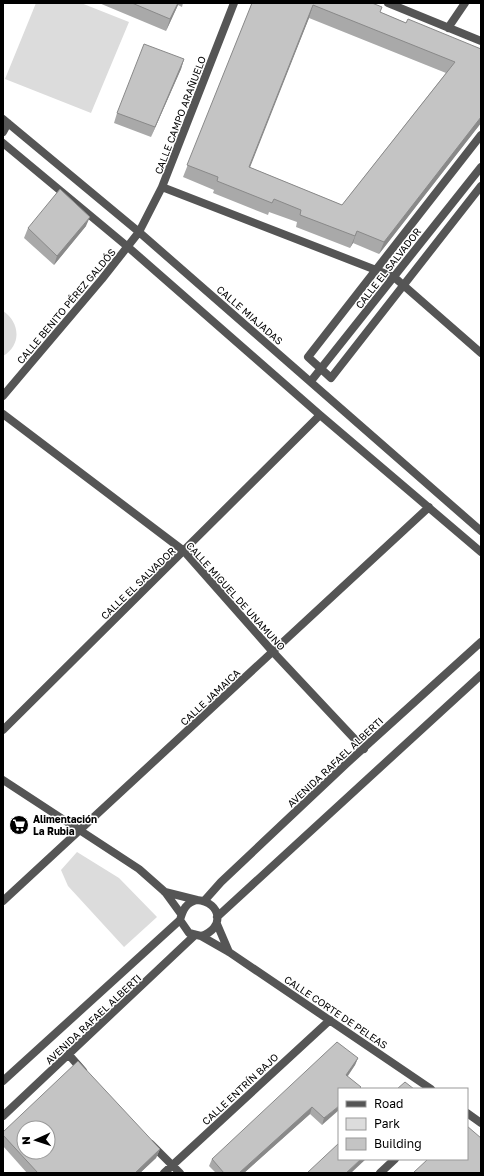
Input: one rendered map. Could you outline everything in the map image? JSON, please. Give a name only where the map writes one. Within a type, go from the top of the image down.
[{"type":"street","name":"CALLE CAMPO ARAÑUELO","points":[[128,247],[139,232],[162,187],[234,3]]},
{"type":"street","points":[[388,3],[481,41]]},
{"type":"street","points":[[448,28],[465,3]]},
{"type":"street","points":[[3,132],[6,121]]},
{"type":"street","name":"CALLE MIAJADAS","points":[[6,121],[139,232],[311,381],[481,532]]},
{"type":"street","points":[[481,135],[308,357],[331,378],[481,186]]},
{"type":"street","points":[[3,143],[128,247],[320,415],[481,552]]},
{"type":"street","name":"CALLE EL SALVADOR","points":[[311,381],[480,172]]},
{"type":"street","points":[[162,187],[394,277],[481,353]]},
{"type":"street","name":"CALLE BENITO PÉREZ GALDÓS","points":[[3,396],[128,247]]},
{"type":"street","name":"CALLE MIGUEL DE UNAMUNO","points":[[3,414],[184,551],[273,652],[364,749]]},
{"type":"street","name":"CALLE EL SALVADOR","points":[[3,730],[320,415]]},
{"type":"street","name":"CALLE JAMAICA","points":[[3,901],[428,507]]},
{"type":"street","name":"AVENIDA RAFAEL ALBERTI","points":[[201,900],[481,642]]},
{"type":"street","points":[[3,780],[139,869],[165,892],[189,933],[198,936],[213,930],[217,920],[481,676]]},
{"type":"street","points":[[165,892],[201,900],[216,910],[217,920],[229,952]]},
{"type":"street","points":[[180,917],[184,907],[190,902],[201,900]]},
{"type":"street","name":"AVENIDA RAFAEL ALBERTI","points":[[3,1081],[180,917]]},
{"type":"street","name":"AVENIDA RAFAEL ALBERTI","points":[[3,1116],[198,936]]},
{"type":"street","name":"CALLE CORTE DE PELEAS","points":[[198,936],[229,952],[430,1088]]},
{"type":"street","name":"CALLE ENTRÍN BAJO","points":[[164,1173],[330,1020]]},
{"type":"street","points":[[69,1055],[88,1076]]},
{"type":"street","points":[[468,1114],[481,1123]]},
{"type":"street","points":[[146,1138],[180,1173]]},
{"type":"street","points":[[380,1173],[395,1160]]},
{"type":"green space","points":[[36,3],[81,3],[129,22],[91,113],[5,79]]},
{"type":"green space","points":[[3,311],[13,321],[16,340],[9,351],[3,356]]},
{"type":"green space","points":[[77,852],[119,878],[157,917],[124,947],[68,886],[61,870]]},
{"type":"building","points":[[132,3],[178,3],[170,19]]},
{"type":"building","points":[[252,3],[372,3],[382,7],[380,12],[406,23],[408,19],[481,49],[481,117],[384,242],[357,231],[355,236],[300,215],[301,210],[274,199],[272,203],[217,181],[218,177],[187,165]],"holes":[[[313,5],[455,62],[342,205],[249,167]]]},
{"type":"building","points":[[144,44],[184,59],[155,127],[117,113]]},
{"type":"building","points":[[60,189],[90,217],[57,256],[28,228]]},
{"type":"building","points":[[337,1042],[358,1058],[346,1075],[361,1087],[338,1088],[338,1107],[324,1118],[312,1107],[239,1173],[224,1173],[212,1159]]},
{"type":"building","points":[[78,1061],[160,1149],[135,1173],[38,1173],[26,1160],[56,1160],[56,1120],[16,1120],[16,1149],[3,1135],[3,1132]]},
{"type":"building","points":[[405,1082],[413,1088],[398,1088]]},
{"type":"building","points":[[468,1127],[481,1138],[481,1173],[413,1173],[427,1160],[468,1160]]},
{"type":"building","points":[[338,1144],[338,1160],[360,1160],[346,1173],[307,1173]]},
{"type":"place","name":"Alimentación La Rubia","points":[[19,825]]}]
